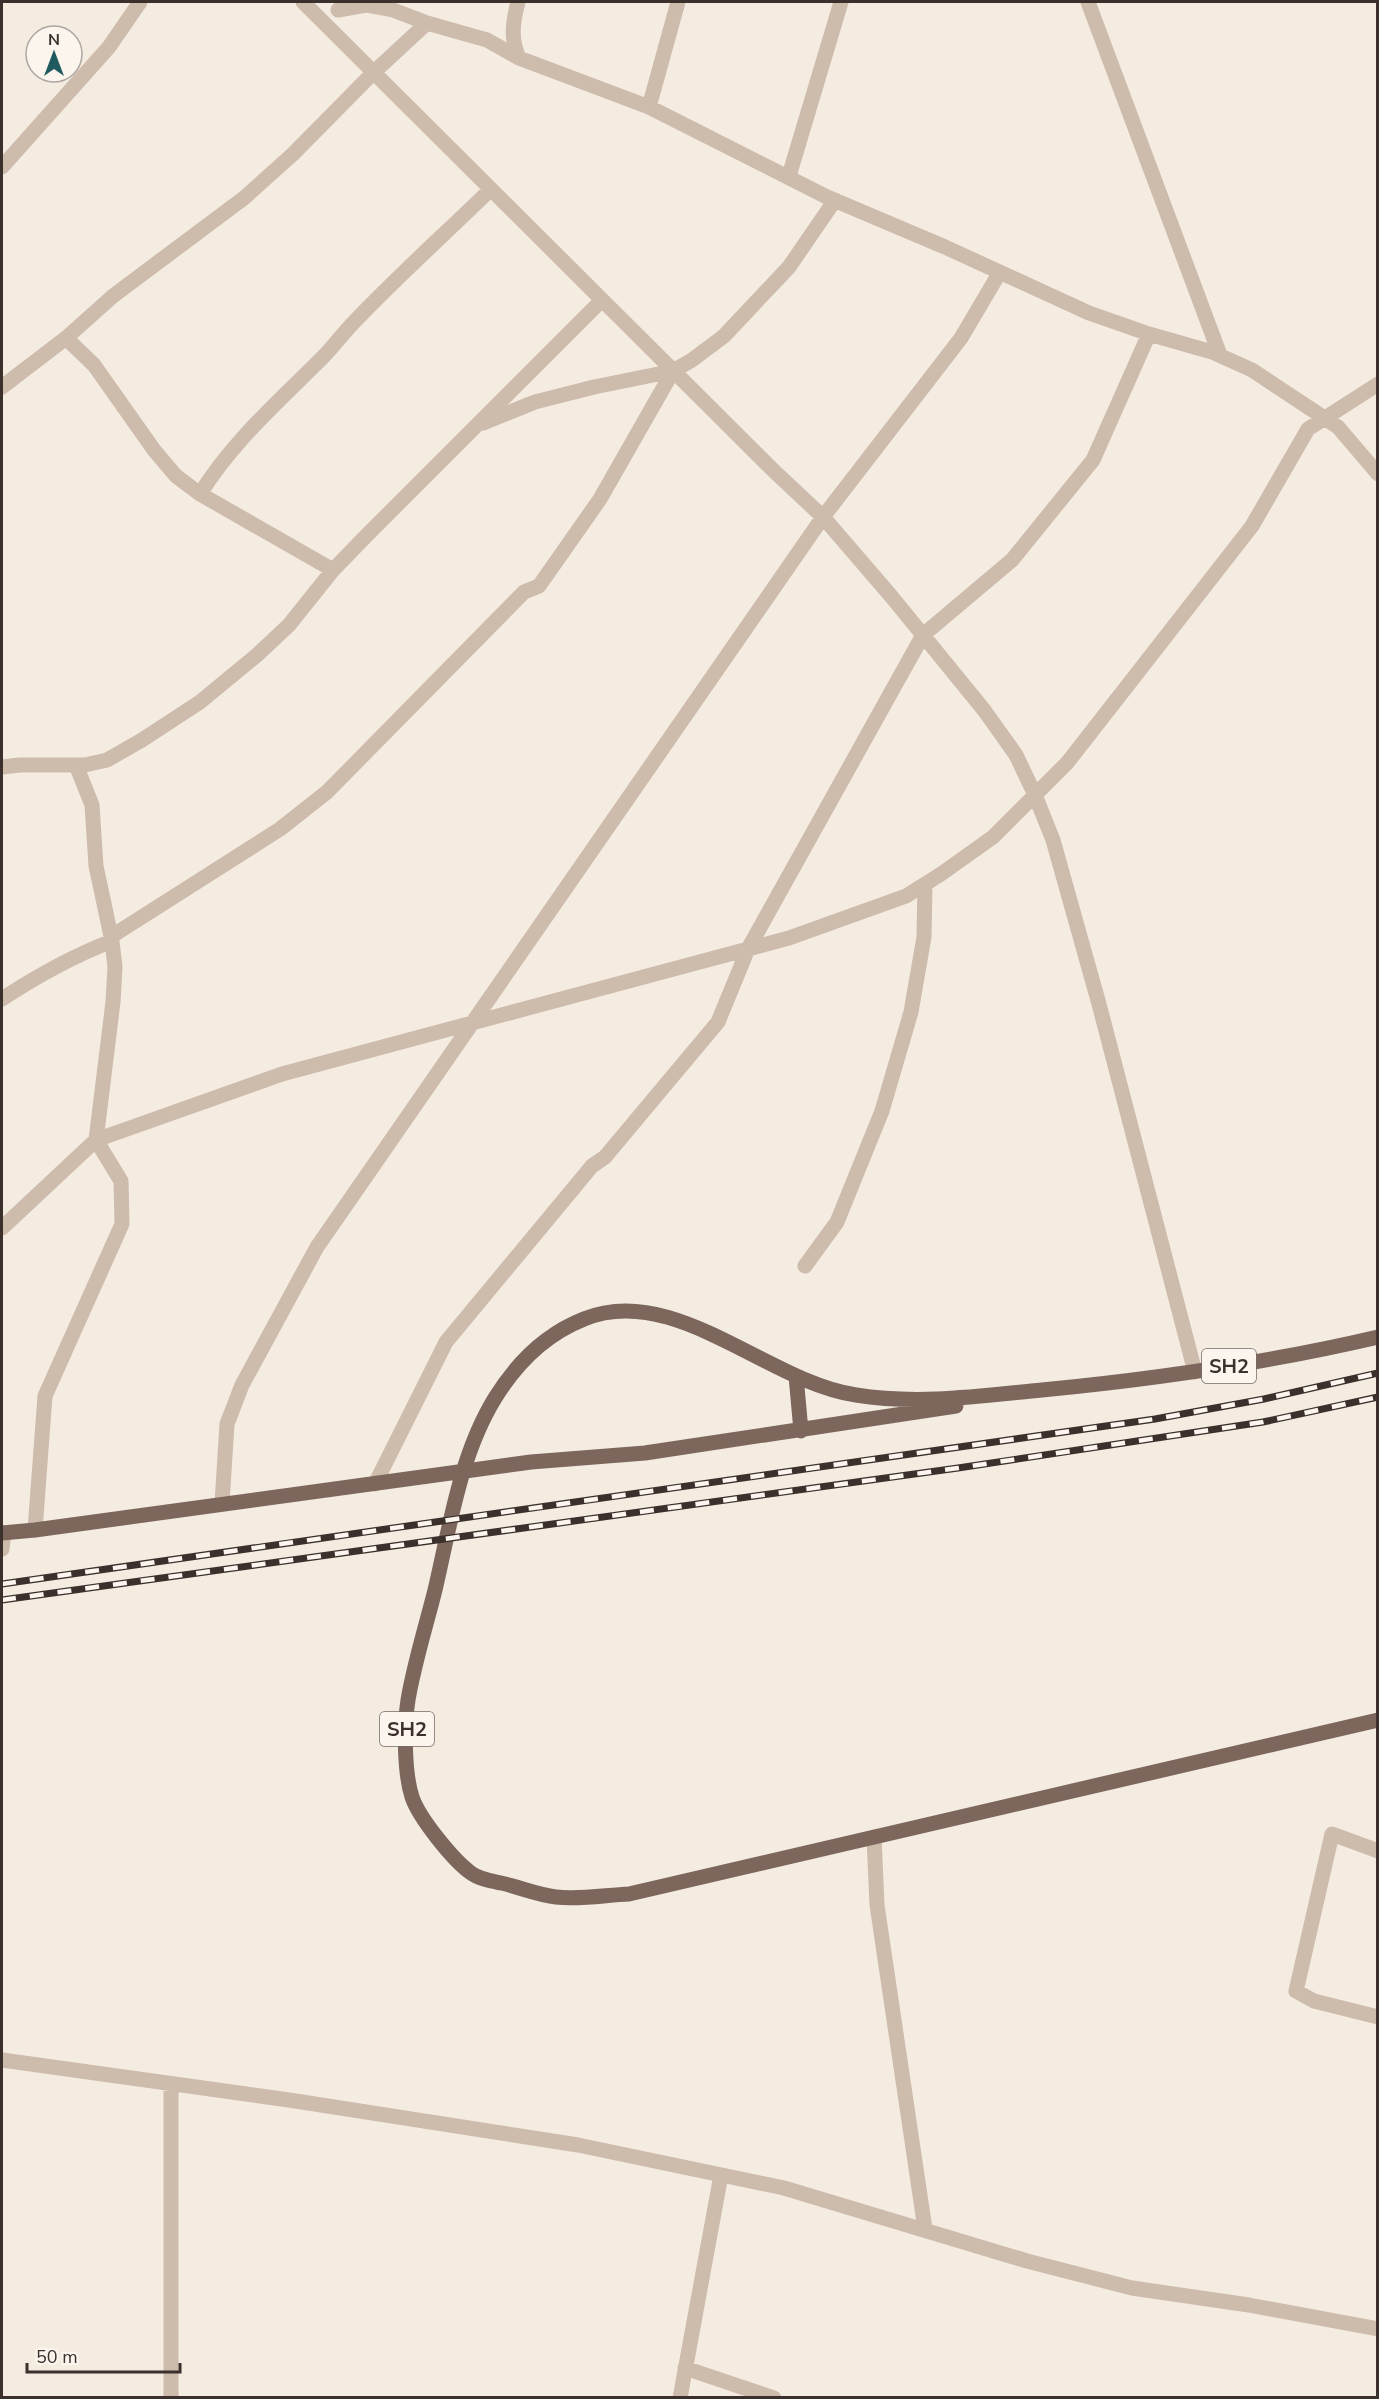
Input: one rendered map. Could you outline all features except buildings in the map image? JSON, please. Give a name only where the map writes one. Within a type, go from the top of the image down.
[{"type":"main road","name":"SH2","points":[[1377,1337],[1195,1372],[961,1398],[899,1400],[851,1395],[796,1376],[748,1351],[689,1325],[642,1310],[610,1310],[580,1320],[537,1346],[510,1374],[475,1437],[462,1478],[408,1700],[405,1749],[412,1797],[450,1854],[474,1876],[556,1897],[629,1894],[1377,1720]]},
{"type":"main road","points":[[796,1376],[801,1431]]},
{"type":"main road","points":[[3,1533],[531,1462],[645,1453],[801,1431],[1080,1386]]},
{"type":"street","points":[[2,167],[109,47],[140,2]]},
{"type":"street","points":[[303,2],[673,371],[823,517],[984,710],[1016,755],[1053,840],[1096,993],[1195,1372]]},
{"type":"street","points":[[518,2],[513,21],[513,41],[519,58]]},
{"type":"street","points":[[649,107],[678,2]]},
{"type":"street","points":[[789,177],[841,2]]},
{"type":"street","points":[[1088,2],[1220,356]]},
{"type":"street","points":[[327,25],[341,6],[366,5],[393,10],[427,23],[487,40],[519,58],[649,107],[835,200],[1089,313],[1220,356],[1252,370],[1338,427],[1377,474]]},
{"type":"street","points":[[2,387],[66,338],[113,296],[244,198],[293,154],[374,72],[427,23]]},
{"type":"street","points":[[200,494],[229,454],[272,406],[324,356],[385,291],[491,189]]},
{"type":"street","points":[[477,426],[535,402],[673,371],[724,336],[752,308],[789,267],[835,200]]},
{"type":"street","points":[[222,1503],[227,1424],[242,1385],[317,1247],[823,517],[961,338],[1000,272]]},
{"type":"street","points":[[2,767],[76,765],[107,760],[200,702],[289,625],[333,570],[447,453],[477,426],[602,300]]},
{"type":"street","points":[[375,1484],[446,1342],[592,1166],[605,1157],[718,1022],[748,949],[923,635],[1012,560],[1093,460],[1149,334]]},
{"type":"street","points":[[66,338],[94,365],[154,450],[176,476],[200,494],[333,570]]},
{"type":"street","points":[[2,999],[52,968],[112,938],[280,829],[327,792],[524,592],[539,586],[600,499],[673,371]]},
{"type":"street","points":[[2,1228],[96,1140],[282,1074],[789,938],[906,896],[924,885],[993,837],[1067,763],[1252,526],[1308,429],[1377,384]]},
{"type":"street","points":[[35,1530],[45,1396],[122,1224],[121,1181],[96,1140],[113,1002],[115,967],[112,938],[96,866],[92,805],[76,765]]},
{"type":"street","points":[[805,1266],[837,1222],[882,1111],[911,1012],[924,937],[924,885]]},
{"type":"street","points":[[2,1549],[3,1533]]},
{"type":"street","points":[[1377,1851],[1332,1834],[1296,1991],[1314,2001],[1377,2017]]},
{"type":"street","points":[[874,1837],[877,1905],[925,2229]]},
{"type":"street","points":[[2,2060],[289,2100],[578,2145],[784,2188],[1027,2260],[1131,2288],[1249,2305],[1377,2329]]},
{"type":"street","points":[[171,2084],[171,2397]]},
{"type":"street","points":[[680,2397],[721,2175]]},
{"type":"street","points":[[685,2368],[774,2397]]},
{"type":"railway","points":[[2,1584],[1155,1419],[1264,1399],[1378,1373]]},
{"type":"railway","points":[[2,1600],[958,1468],[1263,1422],[1378,1397]]}]
